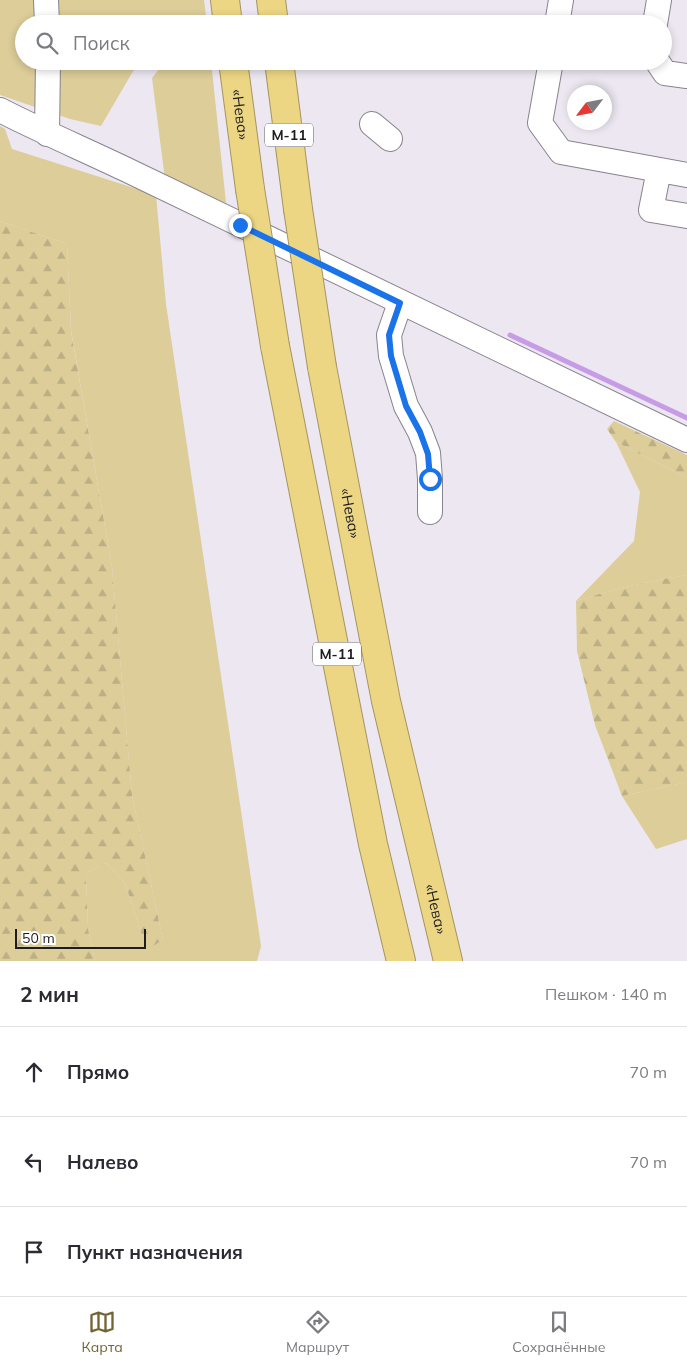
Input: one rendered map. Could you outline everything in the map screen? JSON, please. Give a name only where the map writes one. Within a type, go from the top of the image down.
[{"type":"highway","points":[[225,0],[227,15]]},
{"type":"highway","points":[[271,0],[273,15]]},
{"type":"highway","name":"«Нева»","points":[[234,70],[250,189],[275,346],[373,844],[401,961]]},
{"type":"highway","name":"«Нева»","points":[[280,70],[298,209],[322,367],[386,700],[448,961]]},
{"type":"street","points":[[46,0],[47,15]]},
{"type":"street","points":[[558,15],[561,0]]},
{"type":"street","points":[[657,15],[660,0]]},
{"type":"street","points":[[47,134],[48,70]]},
{"type":"street","points":[[549,70],[540,123],[561,152],[687,175]]},
{"type":"street","points":[[664,70],[665,72],[687,76]]},
{"type":"street","points":[[0,110],[687,440]]},
{"type":"street","points":[[659,170],[651,210],[687,216]]},
{"type":"street","points":[[400,303],[389,335],[391,356],[406,406],[420,432],[428,454],[430,512]]},
{"type":"green space","points":[[0,0],[204,0],[206,15],[15,15],[15,70],[134,70],[101,126],[70,119],[0,95]]},
{"type":"green space","points":[[158,70],[212,70],[226,203],[165,179],[152,78]]},
{"type":"green space","points":[[0,126],[5,129],[12,149],[156,195],[166,304],[261,946],[257,961],[95,961],[88,929],[86,873],[106,863],[125,883],[141,933],[151,946],[163,940],[132,795],[112,567],[71,330],[67,244],[0,221]]},
{"type":"green space","points":[[0,221],[67,244],[71,331],[112,567],[132,795],[163,940],[151,947],[141,933],[125,883],[106,863],[86,873],[88,929],[95,961],[0,961]]},
{"type":"green space","points":[[614,421],[687,455],[687,478],[616,442],[607,429]]},
{"type":"green space","points":[[616,442],[687,478],[687,575],[631,586],[576,601],[634,541],[640,492]]},
{"type":"green space","points":[[687,575],[687,782],[622,796],[595,725],[577,651],[576,601],[631,586]]},
{"type":"green space","points":[[687,782],[687,839],[656,849],[622,796]]},
{"type":"waterway","points":[[510,335],[687,418]]},
{"type":"route","points":[[240,225],[400,303],[389,335],[391,356],[406,406],[420,432],[428,454],[430,479]]}]
